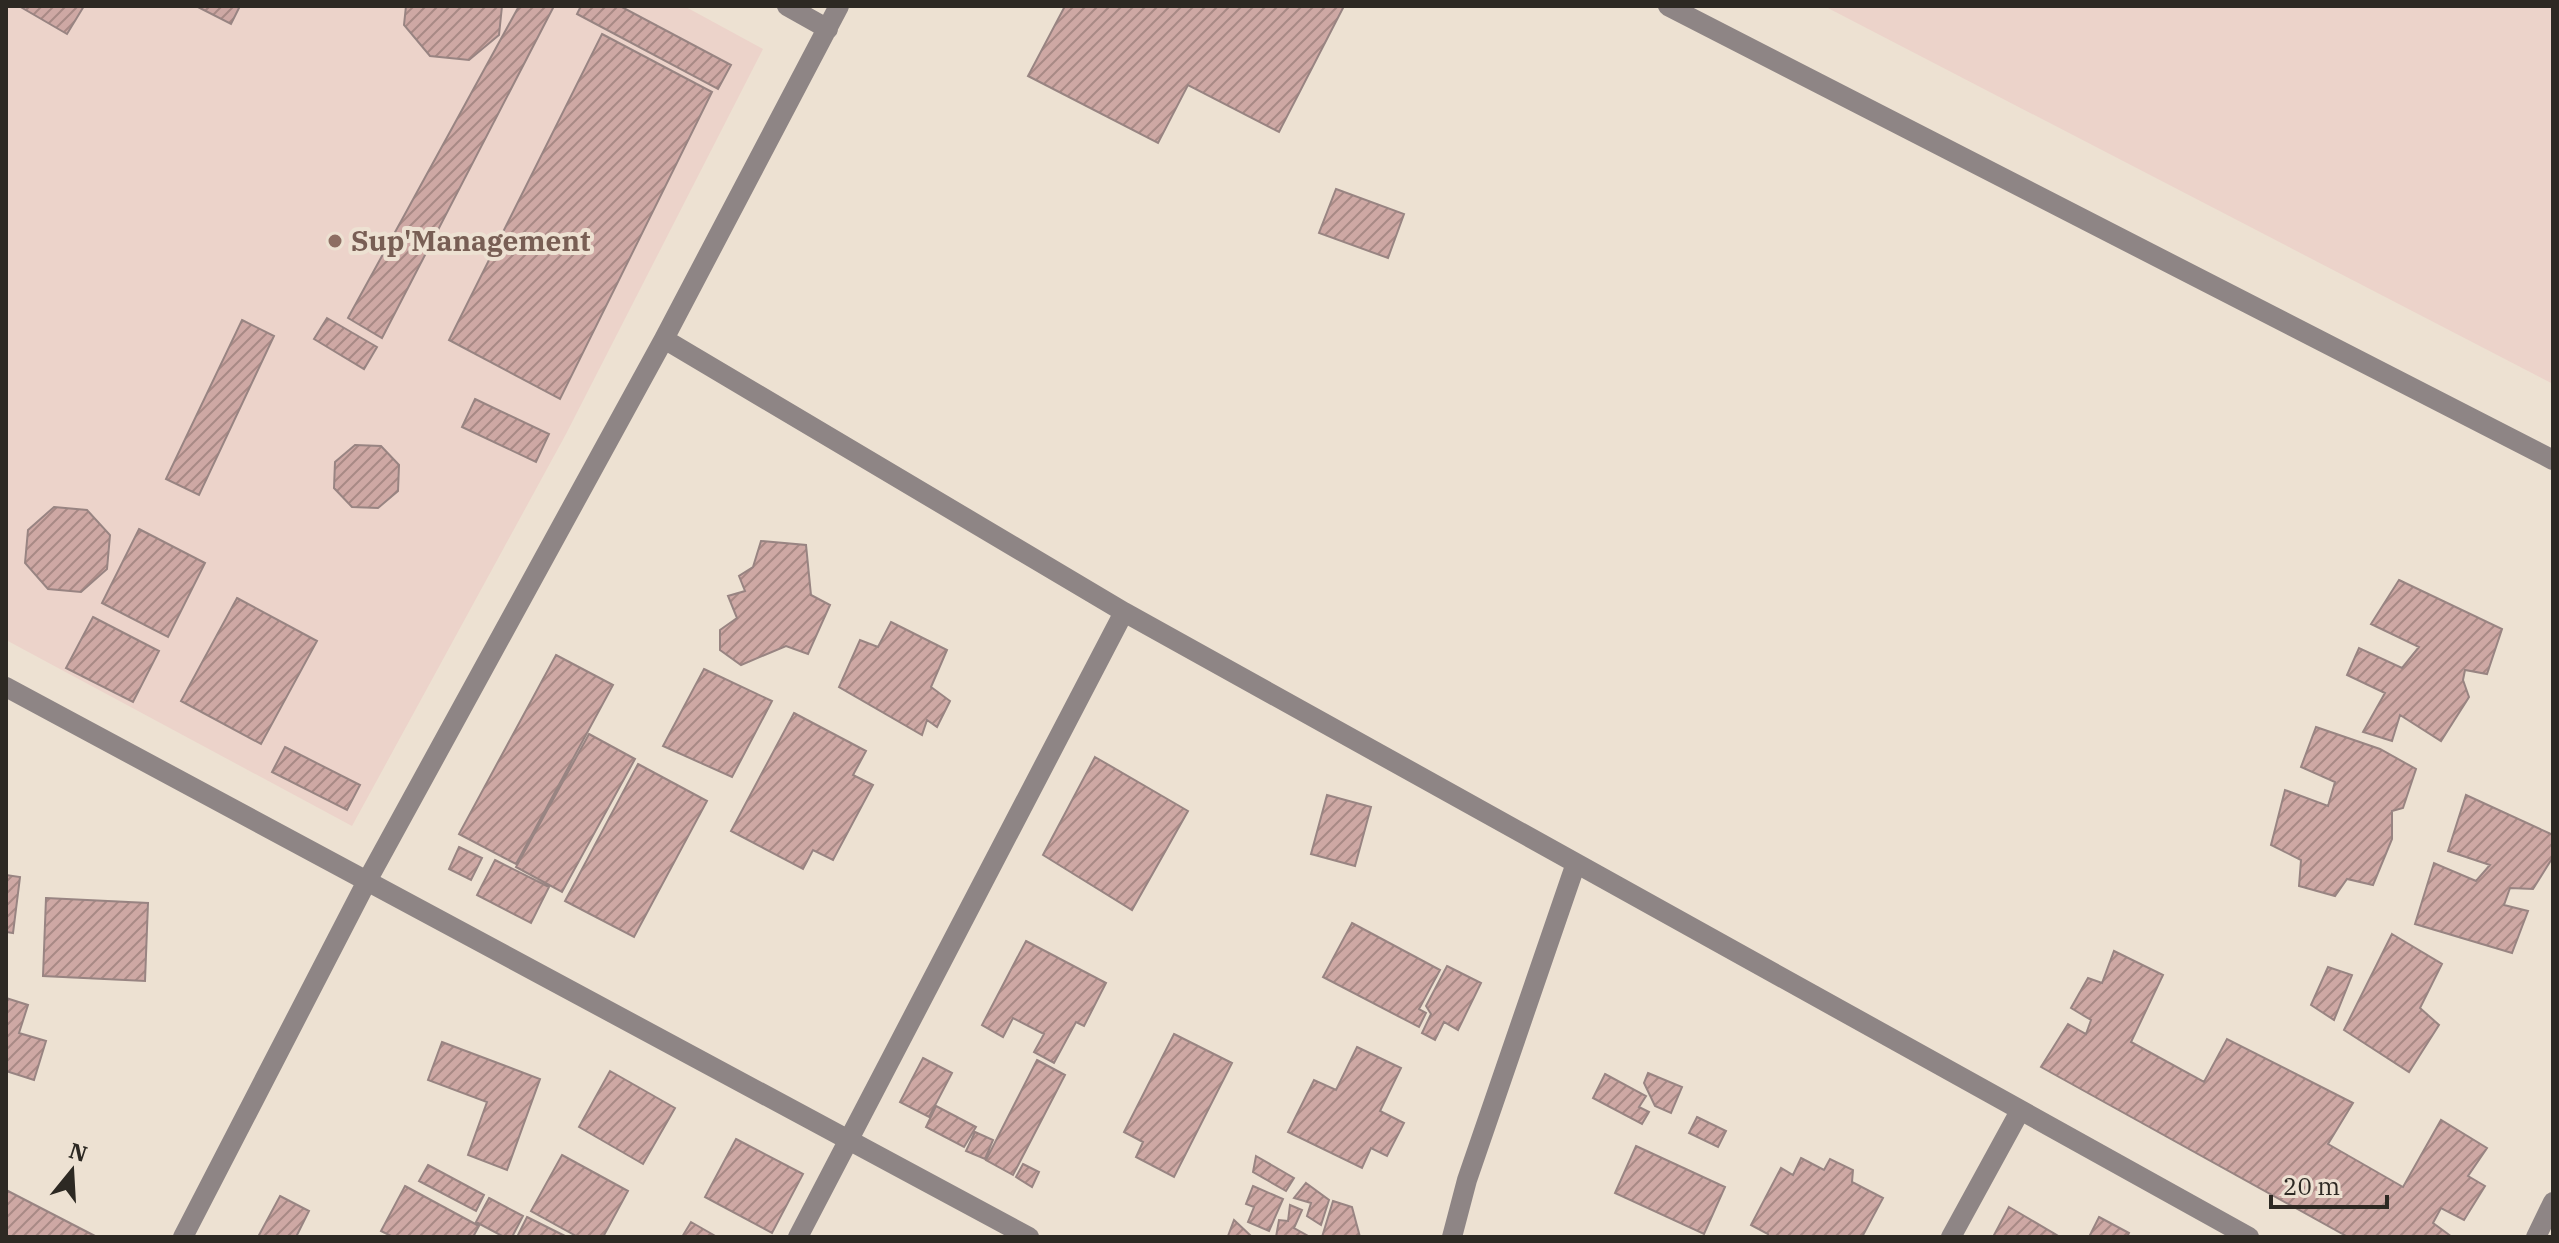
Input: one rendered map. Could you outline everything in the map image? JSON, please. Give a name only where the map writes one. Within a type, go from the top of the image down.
[{"type":"street","points":[[787,6],[828,29]]},
{"type":"street","points":[[183,1237],[367,881],[664,339],[839,6]]},
{"type":"street","points":[[1668,6],[2553,460]]},
{"type":"street","points":[[664,339],[1124,612],[2249,1237]]},
{"type":"street","points":[[798,1237],[1124,612]]},
{"type":"street","points":[[6,687],[1029,1237]]},
{"type":"street","points":[[1452,1237],[1467,1180],[1576,863]]},
{"type":"street","points":[[1951,1237],[2020,1111]]},
{"type":"street","points":[[2536,1237],[2553,1202]]},
{"type":"shaded area","name":"Sup'Management","points":[[6,6],[684,6],[763,49],[566,434],[352,826],[6,640]]},
{"type":"shaded area","points":[[1824,6],[2553,6],[2553,384]]},
{"type":"building","points":[[19,6],[84,6],[67,34]]},
{"type":"building","points":[[196,6],[240,6],[231,24]]},
{"type":"building","points":[[406,6],[502,6],[499,35],[469,60],[430,56],[404,25]]},
{"type":"building","points":[[519,6],[554,6],[382,338],[348,318]]},
{"type":"building","points":[[581,6],[620,6],[731,65],[718,89],[577,14]]},
{"type":"building","points":[[1065,6],[1344,6],[1279,132],[1188,85],[1158,143],[1028,76]]},
{"type":"building","points":[[602,34],[712,92],[560,399],[449,340]]},
{"type":"building","points":[[1336,189],[1404,214],[1388,258],[1319,233]]},
{"type":"building","points":[[327,318],[377,347],[364,369],[314,339]]},
{"type":"building","points":[[242,320],[274,336],[199,495],[166,479]]},
{"type":"building","points":[[475,399],[549,434],[536,462],[462,427]]},
{"type":"building","points":[[355,445],[381,446],[399,465],[398,491],[378,508],[352,507],[334,488],[335,462]]},
{"type":"building","points":[[54,507],[87,510],[110,535],[107,569],[81,592],[48,589],[25,563],[28,530]]},
{"type":"building","points":[[139,529],[205,563],[168,637],[102,603]]},
{"type":"building","points":[[761,541],[806,545],[811,595],[830,605],[808,654],[786,646],[741,665],[720,650],[720,630],[737,618],[728,596],[745,591],[739,576],[753,567]]},
{"type":"building","points":[[2399,580],[2502,629],[2487,674],[2465,670],[2463,680],[2469,697],[2441,741],[2400,715],[2392,741],[2363,732],[2385,693],[2347,675],[2359,648],[2402,668],[2419,647],[2371,624]]},
{"type":"building","points":[[237,598],[317,641],[261,744],[181,701]]},
{"type":"building","points":[[93,617],[159,651],[133,702],[66,668]]},
{"type":"building","points":[[891,622],[947,650],[931,687],[950,701],[937,727],[927,720],[922,735],[839,687],[860,640],[878,647]]},
{"type":"building","points":[[556,655],[613,685],[516,864],[459,834]]},
{"type":"building","points":[[704,669],[772,701],[732,777],[663,746]]},
{"type":"building","points":[[794,713],[866,751],[853,775],[873,785],[833,860],[813,850],[803,869],[731,831]]},
{"type":"building","points":[[2316,727],[2380,749],[2416,769],[2403,808],[2392,811],[2392,839],[2373,885],[2347,879],[2335,896],[2299,886],[2301,860],[2271,845],[2285,790],[2328,806],[2335,782],[2301,767]]},
{"type":"building","points":[[589,734],[635,759],[562,892],[516,867]]},
{"type":"building","points":[[285,747],[360,785],[347,810],[272,772]]},
{"type":"building","points":[[1095,757],[1188,811],[1132,910],[1043,855]]},
{"type":"building","points":[[638,764],[707,801],[634,937],[565,901]]},
{"type":"building","points":[[1327,795],[1371,807],[1355,866],[1311,854]]},
{"type":"building","points":[[2466,795],[2553,835],[2553,857],[2533,889],[2510,888],[2504,905],[2528,911],[2512,953],[2415,924],[2434,863],[2476,881],[2490,865],[2448,851]]},
{"type":"building","points":[[459,847],[482,858],[471,880],[449,869]]},
{"type":"building","points":[[495,860],[549,887],[531,923],[477,895]]},
{"type":"building","points":[[6,875],[20,877],[13,933],[6,932]]},
{"type":"building","points":[[46,898],[148,903],[145,981],[43,976]]},
{"type":"building","points":[[1352,923],[1440,970],[1419,1009],[1426,1013],[1419,1027],[1323,977]]},
{"type":"building","points":[[2392,934],[2442,964],[2420,1008],[2439,1025],[2409,1072],[2344,1030]]},
{"type":"building","points":[[1026,941],[1106,983],[1084,1026],[1076,1022],[1054,1063],[1034,1052],[1044,1034],[1013,1018],[1003,1037],[982,1025]]},
{"type":"building","points":[[2114,951],[2163,975],[2131,1042],[2204,1082],[2227,1039],[2353,1103],[2328,1144],[2403,1187],[2441,1120],[2487,1148],[2468,1176],[2485,1186],[2464,1220],[2441,1208],[2433,1223],[2452,1237],[2348,1237],[2041,1067],[2068,1024],[2086,1034],[2091,1020],[2071,1008],[2088,978],[2102,983]]},
{"type":"building","points":[[1447,966],[1481,983],[1458,1030],[1444,1022],[1435,1040],[1422,1033],[1431,1014],[1426,1006]]},
{"type":"building","points":[[2328,967],[2352,975],[2334,1020],[2311,1005]]},
{"type":"building","points":[[6,998],[28,1005],[19,1033],[46,1041],[34,1080],[6,1071]]},
{"type":"building","points":[[1174,1034],[1232,1063],[1174,1177],[1136,1157],[1143,1142],[1124,1132]]},
{"type":"building","points":[[442,1042],[540,1079],[507,1170],[468,1155],[487,1102],[428,1080]]},
{"type":"building","points":[[1357,1047],[1401,1068],[1380,1111],[1404,1123],[1387,1156],[1371,1148],[1362,1168],[1288,1132],[1314,1080],[1336,1090]]},
{"type":"building","points":[[923,1058],[952,1073],[929,1117],[900,1102]]},
{"type":"building","points":[[1037,1060],[1065,1075],[1013,1175],[986,1160]]},
{"type":"building","points":[[610,1071],[675,1108],[643,1164],[579,1127]]},
{"type":"building","points":[[1648,1073],[1682,1087],[1671,1113],[1655,1106],[1644,1083]]},
{"type":"building","points":[[1605,1074],[1646,1096],[1639,1107],[1649,1112],[1642,1124],[1593,1098]]},
{"type":"building","points":[[936,1106],[976,1127],[964,1147],[926,1127]]},
{"type":"building","points":[[1697,1117],[1726,1131],[1718,1147],[1689,1133]]},
{"type":"building","points":[[975,1132],[993,1140],[985,1159],[966,1151]]},
{"type":"building","points":[[736,1139],[803,1174],[772,1233],[705,1197]]},
{"type":"building","points":[[1636,1146],[1725,1187],[1704,1234],[1615,1193]]},
{"type":"building","points":[[562,1155],[628,1191],[603,1237],[578,1237],[531,1211]]},
{"type":"building","points":[[1256,1156],[1294,1178],[1286,1191],[1253,1172]]},
{"type":"building","points":[[1801,1158],[1824,1170],[1830,1159],[1853,1170],[1852,1182],[1883,1198],[1862,1237],[1768,1237],[1768,1234],[1751,1225],[1781,1168],[1793,1175]]},
{"type":"building","points":[[1023,1164],[1039,1172],[1032,1187],[1016,1177]]},
{"type":"building","points":[[428,1165],[484,1195],[476,1211],[419,1181]]},
{"type":"building","points":[[1306,1183],[1329,1200],[1321,1225],[1307,1216],[1311,1203],[1294,1198]]},
{"type":"building","points":[[405,1186],[479,1226],[473,1237],[393,1237],[381,1231]]},
{"type":"building","points":[[1253,1186],[1283,1199],[1269,1231],[1248,1222],[1254,1207],[1246,1204]]},
{"type":"building","points":[[6,1190],[95,1236],[6,1237]]},
{"type":"building","points":[[280,1196],[309,1211],[296,1237],[258,1237]]},
{"type":"building","points":[[489,1198],[523,1216],[512,1237],[504,1237],[476,1222]]},
{"type":"building","points":[[1333,1201],[1352,1207],[1360,1237],[1322,1237]]},
{"type":"building","points":[[1290,1205],[1302,1210],[1294,1228],[1310,1237],[1276,1237],[1279,1220],[1288,1221]]},
{"type":"building","points":[[2009,1207],[2060,1237],[1993,1237]]},
{"type":"building","points":[[527,1217],[567,1237],[517,1237]]},
{"type":"building","points":[[2099,1217],[2129,1233],[2127,1237],[2089,1237]]},
{"type":"building","points":[[1234,1220],[1252,1237],[1228,1236]]},
{"type":"building","points":[[691,1222],[717,1237],[682,1237]]},
{"type":"place","name":"Sup'Management","points":[[335,241]]}]
